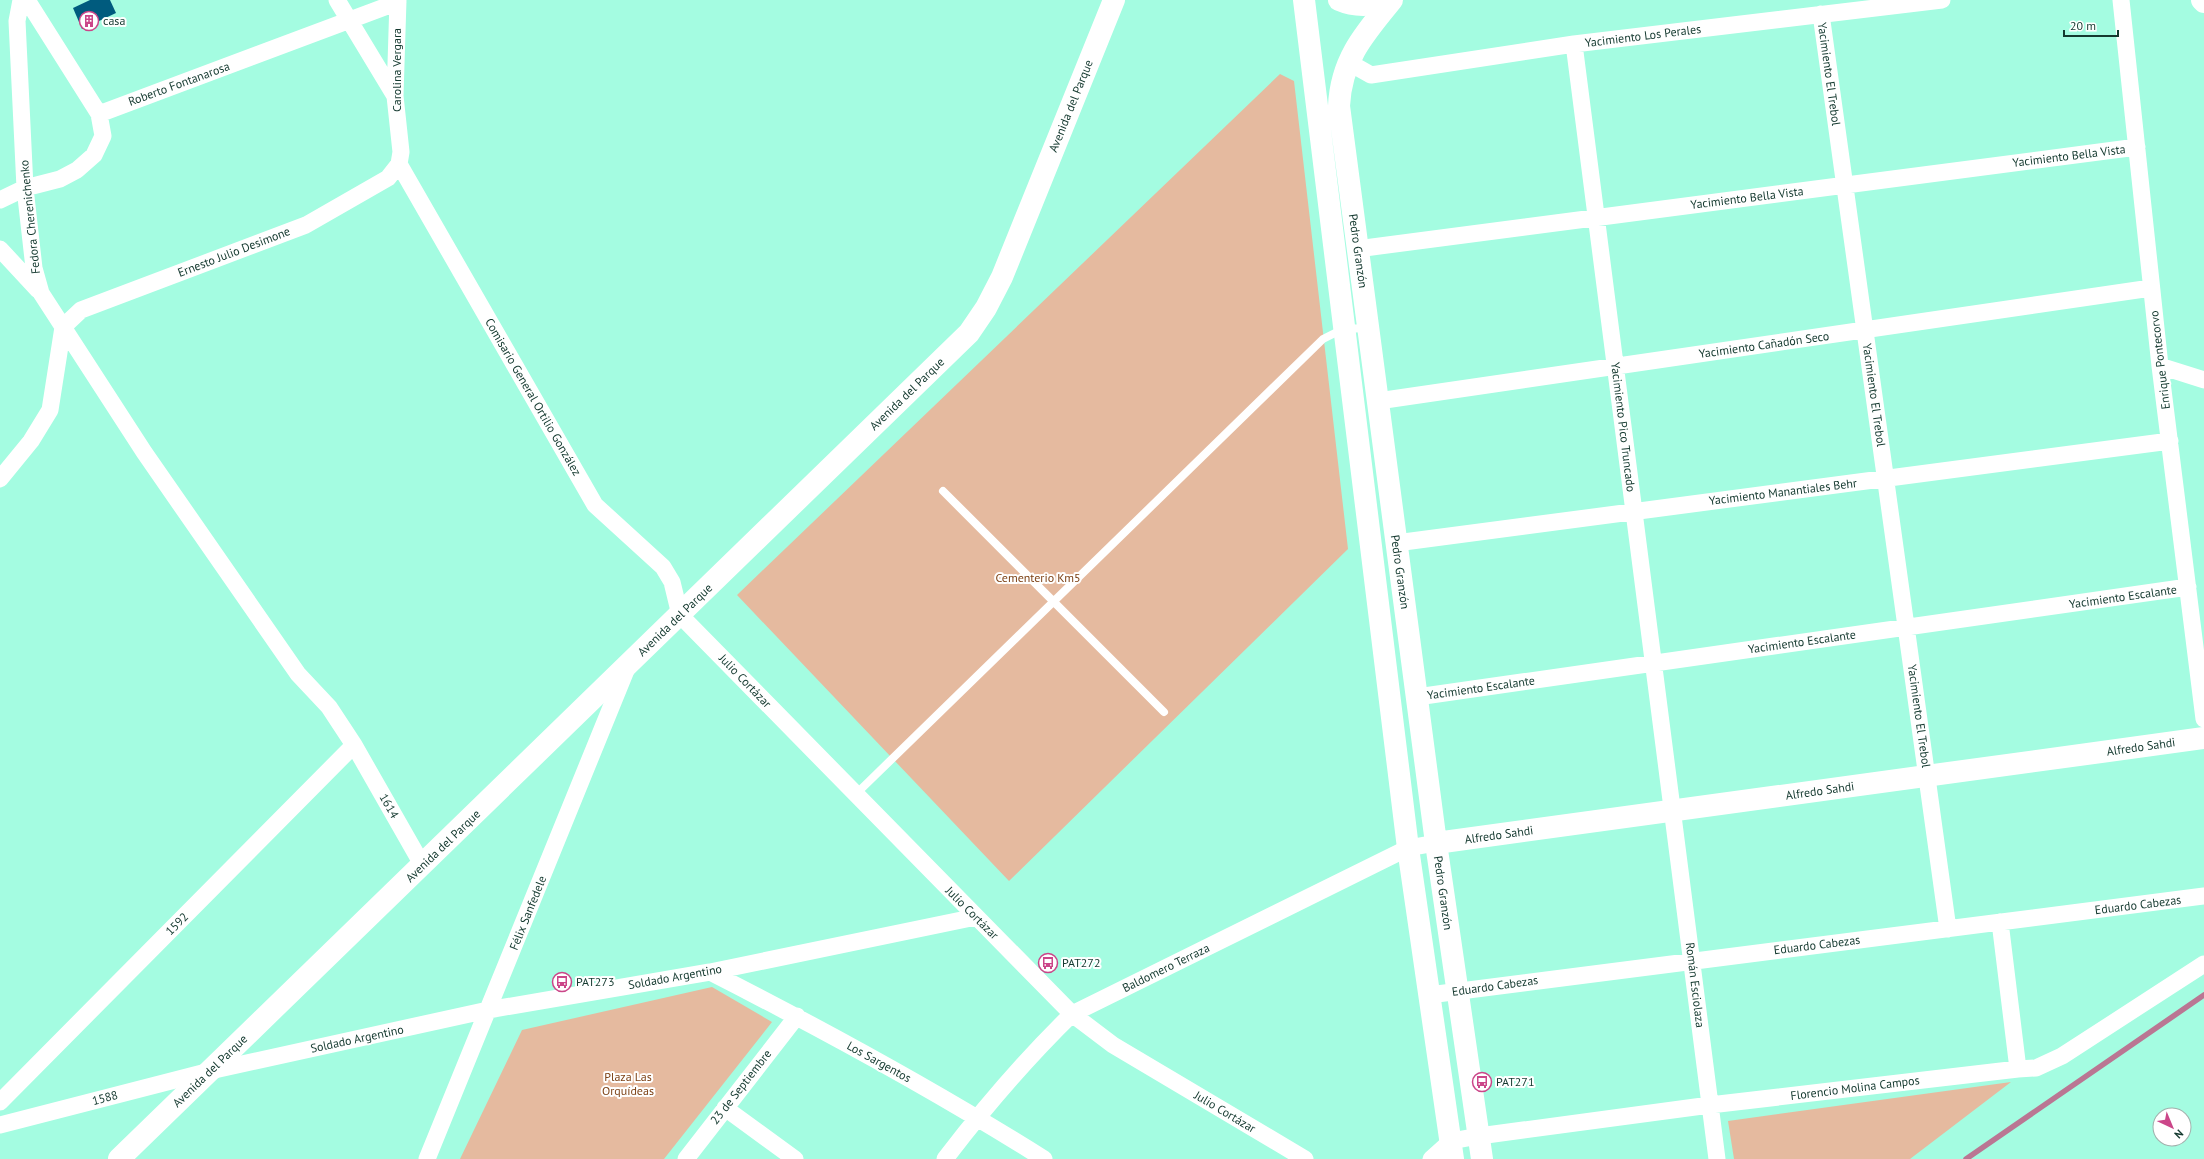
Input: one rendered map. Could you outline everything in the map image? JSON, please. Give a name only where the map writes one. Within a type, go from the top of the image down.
[{"type":"main road","name":"Avenida del Parque","points":[[120,1159],[423,866],[969,333],[986,308],[1002,277],[1114,0]]},
{"type":"main road","name":"Pedro Granzón","points":[[1304,0],[1343,329],[1396,644],[1417,697],[1436,843],[1482,1159]]},
{"type":"main road","points":[[1339,0],[1369,5],[1391,0]]},
{"type":"main road","name":"Pedro Granzón","points":[[1391,0],[1367,30],[1348,62],[1340,87],[1339,106],[1396,543],[1396,644],[1408,848],[1452,1150]]},
{"type":"main road","name":"Alfredo Sahdi","points":[[1436,843],[2204,738]]},
{"type":"street","name":"Fedora Cherenichenko","points":[[21,0],[17,21],[25,188],[34,268],[41,293],[144,452]]},
{"type":"street","points":[[0,200],[25,188],[60,179],[77,170],[94,155],[103,136],[100,114],[27,0]]},
{"type":"street","points":[[337,0],[395,96]]},
{"type":"street","name":"Yacimiento Los Perales","points":[[1348,62],[1371,75],[1574,44],[1942,0]]},
{"type":"street","name":"Enrique Pontecorvo","points":[[2121,0],[2160,366],[2204,719]]},
{"type":"street","name":"Roberto Fontanarosa","points":[[100,114],[349,22],[398,1]]},
{"type":"street","name":"Carolina Vergara","points":[[398,1],[395,96],[401,152],[399,164]]},
{"type":"street","name":"Yacimiento El Trebol","points":[[1821,14],[1948,929]]},
{"type":"street","name":"Yacimiento Pico Truncado","points":[[1574,44],[1672,811]]},
{"type":"street","name":"Yacimiento Bella Vista","points":[[1358,249],[2137,147]]},
{"type":"street","name":"Comisario General Ortilio González","points":[[399,164],[595,505],[662,567],[672,582],[680,615]]},
{"type":"street","name":"Ernesto Julio Desimone","points":[[63,328],[81,310],[306,225],[388,178],[399,164]]},
{"type":"street","points":[[0,249],[41,293]]},
{"type":"street","name":"Yacimiento Cañadón Seco","points":[[1378,401],[2151,288]]},
{"type":"street","points":[[0,479],[31,441],[50,410],[63,328]]},
{"type":"street","points":[[2160,366],[2204,380]]},
{"type":"street","name":"Yacimiento Manantiales Behr","points":[[1396,543],[2170,441]]},
{"type":"street","name":"1614","points":[[144,452],[298,674],[329,707],[354,745],[423,866]]},
{"type":"street","name":"Yacimiento Escalante","points":[[1417,697],[2188,588]]},
{"type":"street","name":"Julio Cortázar","points":[[680,615],[1072,1014],[1113,1045],[1305,1159]]},
{"type":"street","name":"Félix Sanfedele","points":[[427,1159],[628,666]]},
{"type":"street","name":"1592","points":[[0,1102],[354,745]]},
{"type":"street","name":"Román Esciolaza","points":[[1672,811],[1717,1159]]},
{"type":"street","name":"Baldomero Terraza","points":[[945,1159],[977,1117],[1043,1043],[1072,1014],[1408,848],[1436,843]]},
{"type":"street","name":"Eduardo Cabezas","points":[[1429,994],[2204,896]]},
{"type":"street","name":"Soldado Argentino","points":[[210,1071],[488,1010],[710,972],[976,917]]},
{"type":"street","points":[[2000,922],[2018,1069]]},
{"type":"street","name":"Florencio Molina Campos","points":[[1452,1150],[1478,1136],[1710,1105],[2036,1068],[2062,1056],[2204,964]]},
{"type":"street","name":"Los Sargentos","points":[[710,972],[797,1016],[977,1117],[1044,1159]]},
{"type":"street","name":"23 de Septiembre","points":[[686,1159],[797,1016]]},
{"type":"street","name":"1588","points":[[0,1125],[210,1071]]},
{"type":"street","points":[[725,1108],[795,1159]]},
{"type":"street","points":[[1431,1159],[1452,1150]]},
{"type":"lane","points":[[856,794],[1323,339],[1343,329],[1368,328]]},
{"type":"lane","points":[[943,491],[1164,712]]},
{"type":"green space","name":"Cementerio Km5","points":[[1280,74],[1294,81],[1348,549],[1009,881],[737,595]]},
{"type":"green space","name":"Plaza Las Orquídeas","points":[[712,987],[772,1022],[664,1159],[460,1159],[522,1030]]},
{"type":"green space","points":[[2011,1082],[1910,1159],[1734,1159],[1728,1121]]},
{"type":"building","name":"casa","points":[[90,0],[110,0],[116,13],[82,29],[73,8]]},
{"type":"waterway","points":[[1966,1159],[2204,995]]},
{"type":"place","name":"casa","points":[[89,21]]},
{"type":"place","name":"PAT272","points":[[1048,963]]},
{"type":"place","name":"PAT273","points":[[562,982]]},
{"type":"place","name":"PAT271","points":[[1482,1082]]}]
